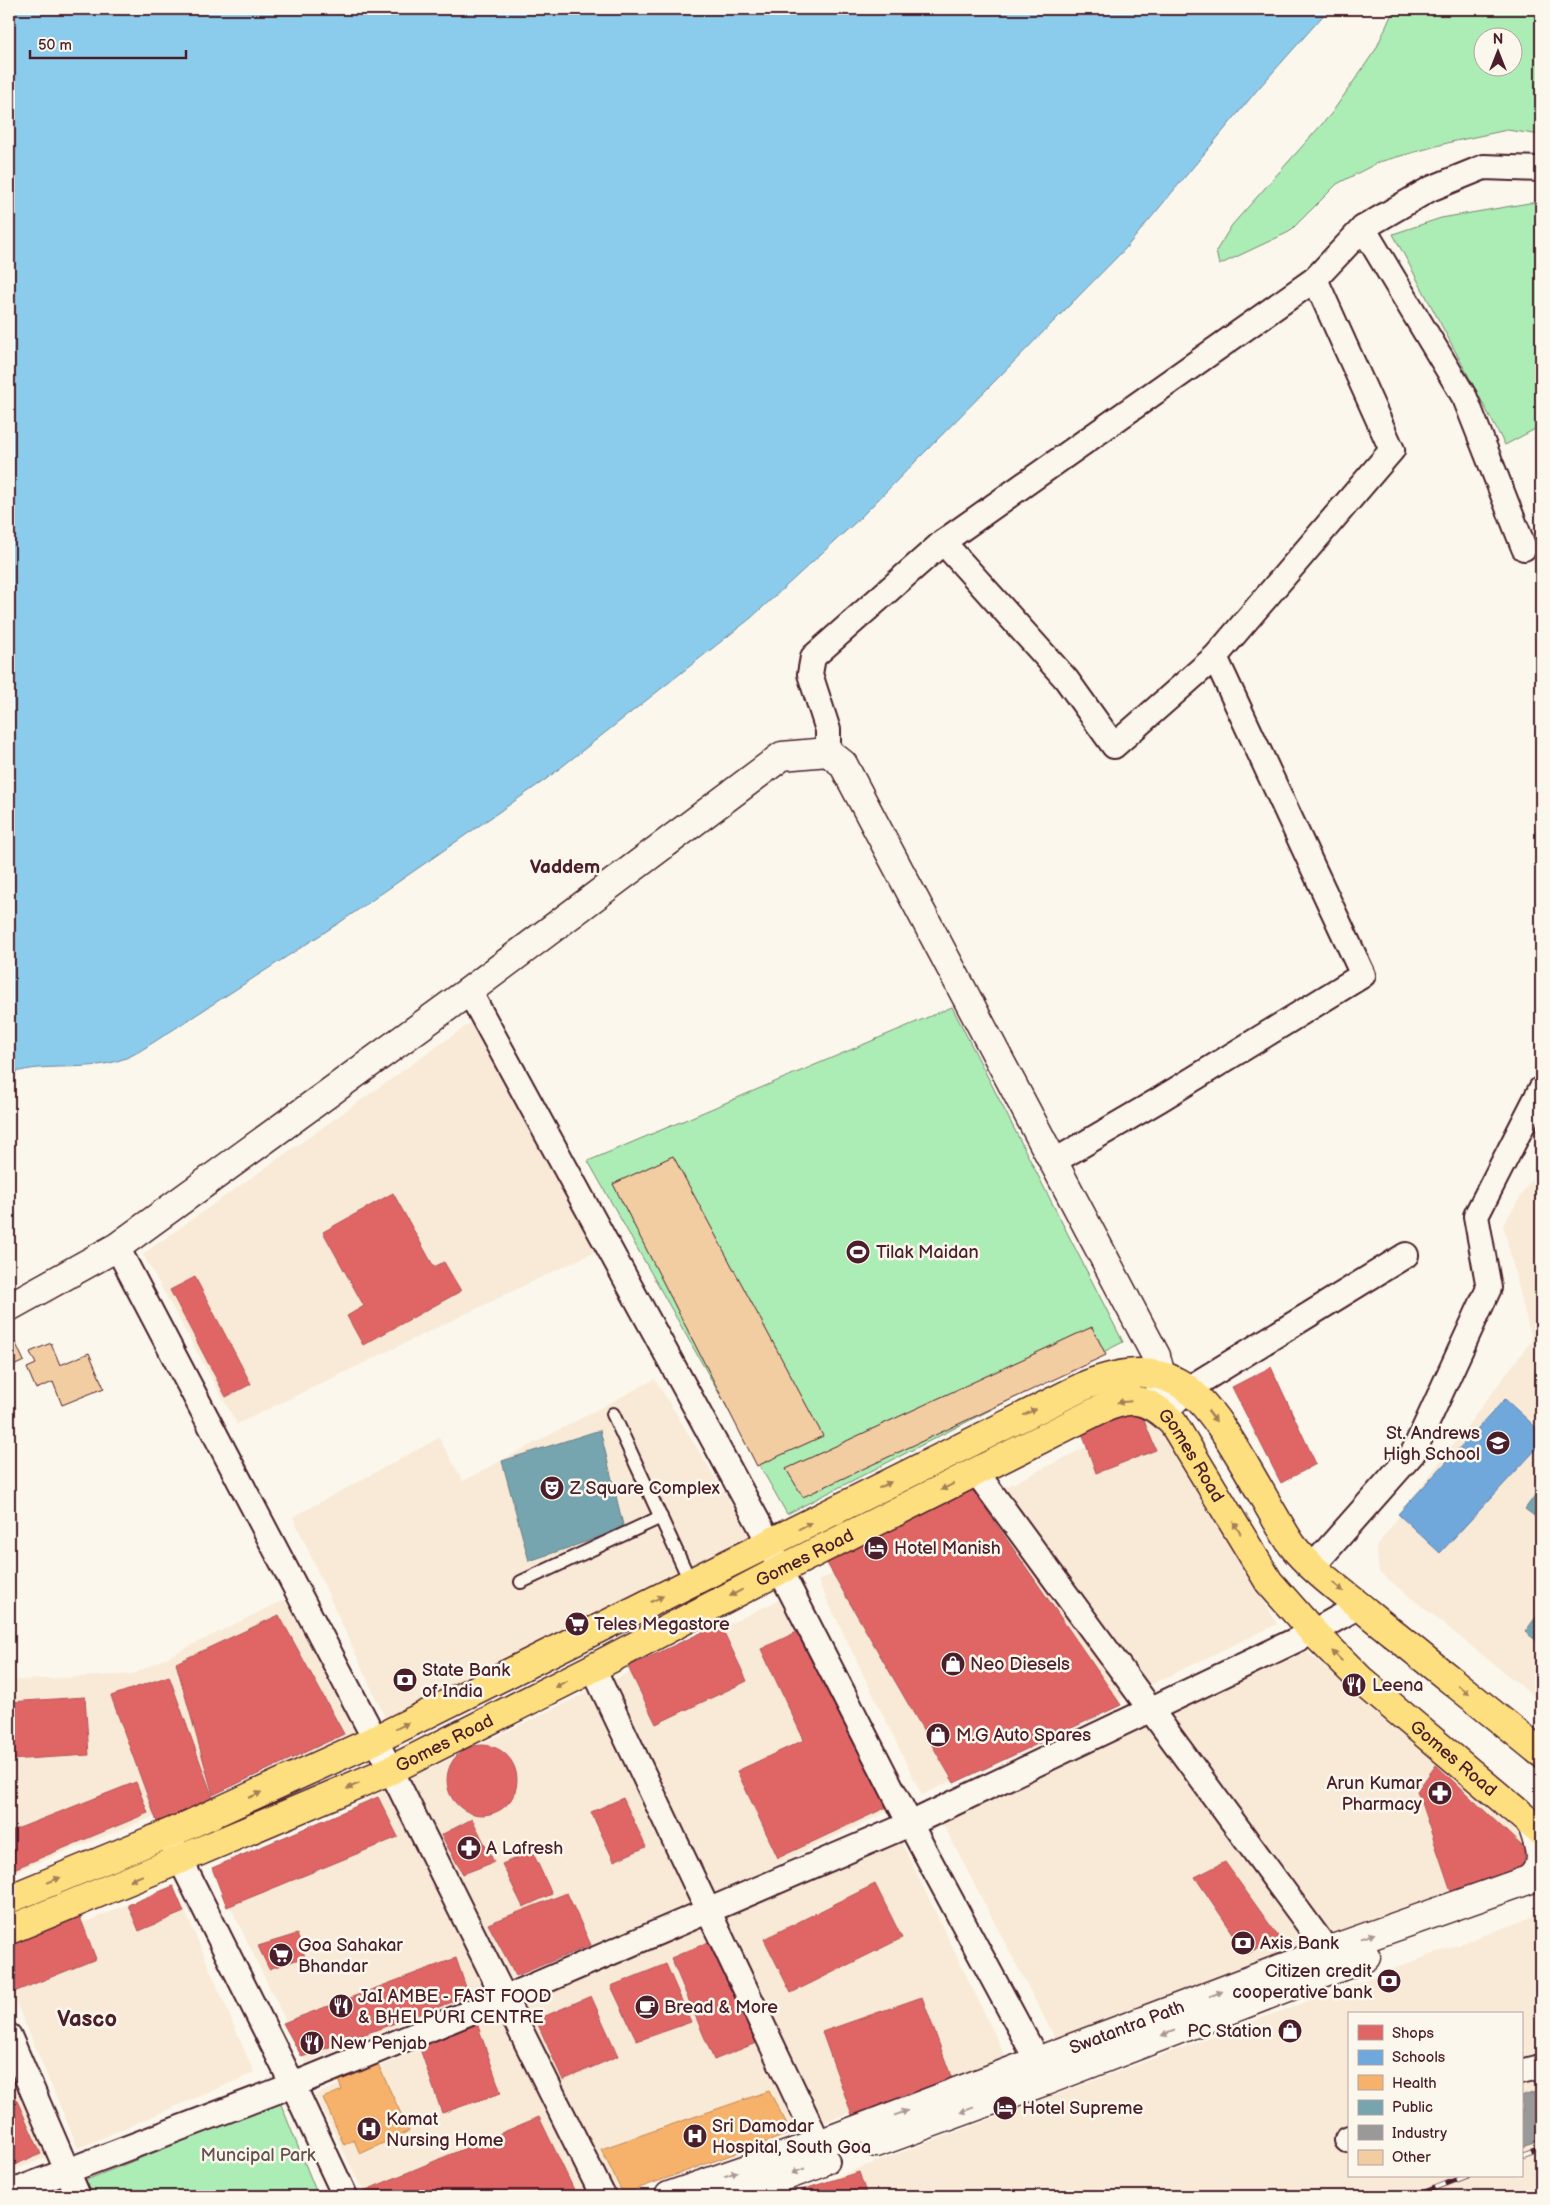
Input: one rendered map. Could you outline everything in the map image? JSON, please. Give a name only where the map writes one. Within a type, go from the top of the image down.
[{"type":"main road","name":"Gomes Road","points":[[9,1899],[168,1834],[375,1740],[770,1544],[963,1445],[1086,1385],[1112,1376],[1143,1374],[1161,1376],[1178,1382],[1188,1389],[1202,1403],[1222,1430],[1293,1546],[1359,1606],[1541,1754]]},
{"type":"main road","name":"Gomes Road","points":[[9,1930],[181,1860],[391,1770],[593,1668],[780,1570],[1117,1402],[1144,1402],[1161,1411],[1177,1428],[1269,1582],[1313,1632],[1361,1680],[1537,1829]]},
{"type":"street","points":[[828,752],[828,730],[810,674],[813,657],[943,542],[1315,279],[1363,228],[1430,189],[1484,167],[1541,169]]},
{"type":"street","points":[[1363,228],[1465,398],[1524,548]]},
{"type":"street","points":[[943,542],[1066,679],[1114,746],[1215,657],[1392,450],[1315,279]]},
{"type":"street","points":[[1052,1162],[1159,1100],[1363,975],[1215,657]]},
{"type":"street","points":[[9,1307],[117,1247],[469,991],[782,756],[828,752],[843,764],[1156,1356],[1161,1376],[1161,1411]]},
{"type":"street","points":[[469,991],[770,1544],[780,1570],[910,1824],[1043,2071]]},
{"type":"street","points":[[1313,1566],[1414,1453],[1489,1288],[1476,1216],[1541,1089]]},
{"type":"street","points":[[117,1247],[391,1770],[603,2196]]},
{"type":"street","points":[[1161,1411],[1188,1389],[1406,1255]]},
{"type":"street","points":[[977,1472],[1333,1959]]},
{"type":"street","points":[[9,2193],[293,2085],[505,1998],[910,1824],[1313,1632],[1359,1606]]},
{"type":"street","points":[[593,1668],[823,2152]]},
{"type":"street","name":"Swatantra Path","points":[[669,2196],[823,2152],[1043,2071],[1333,1959],[1528,1880],[1536,1874],[1540,1864],[1537,1829]]},
{"type":"street","points":[[168,1834],[293,2085],[345,2196]]},
{"type":"street","name":"Swatantra Path","points":[[1333,1959],[1541,1892]]},
{"type":"street","points":[[9,2036],[78,2196]]},
{"type":"street","points":[[1522,2072],[1541,2067]]},
{"type":"street","name":"Swatantra Path","points":[[730,2196],[823,2152]]},
{"type":"lane","points":[[613,1414],[691,1583]]},
{"type":"lane","points":[[521,1582],[661,1516]]},
{"type":"shaded area","points":[[472,1022],[598,1250],[237,1424],[143,1254]]},
{"type":"shaded area","name":"St. Andrews High School","points":[[1541,1164],[1541,1702],[1379,1572],[1376,1547],[1532,1340],[1503,1225]]},
{"type":"shaded area","points":[[655,1379],[751,1537],[388,1725],[293,1517],[439,1438],[463,1481]]},
{"type":"shaded area","points":[[1158,1411],[1277,1624],[922,1795],[818,1581]]},
{"type":"shaded area","points":[[288,1598],[360,1735],[9,1874],[9,1681],[133,1674]]},
{"type":"shaded area","points":[[783,1598],[888,1811],[729,1888],[306,2063],[214,1873]]},
{"type":"shaded area","points":[[1306,1651],[1524,1838],[1526,1873],[1056,2040],[941,1820]]},
{"type":"shaded area","points":[[900,1839],[1006,2058],[614,2196],[366,2196],[315,2095]]},
{"type":"shaded area","points":[[174,1885],[254,2073],[78,2148],[9,1986],[9,1954]]},
{"type":"shaded area","points":[[1541,1914],[1541,2196],[785,2196]]},
{"type":"shaded area","points":[[9,2057],[53,2155],[9,2172]]},
{"type":"green space","points":[[1394,9],[1541,9],[1541,135],[1507,130],[1451,142],[1379,162],[1337,184],[1289,232],[1219,265],[1216,251],[1232,225],[1331,114],[1376,49]]},
{"type":"green space","points":[[1541,201],[1541,426],[1505,445],[1393,234],[1441,218]]},
{"type":"green space","name":"Tilak Maidan","points":[[952,1007],[1123,1342],[787,1514],[588,1161]]},
{"type":"green space","name":"Muncipal Park","points":[[280,2102],[318,2196],[93,2196],[86,2180]]},
{"type":"water","points":[[9,9],[1329,9],[1258,89],[1125,249],[858,520],[751,618],[545,780],[339,923],[140,1051],[124,1059],[91,1066],[42,1068],[9,1074]]},
{"type":"building: Shops","points":[[393,1193],[434,1267],[444,1262],[461,1291],[363,1345],[347,1316],[364,1306],[323,1232]]},
{"type":"building: Shops","points":[[195,1277],[251,1384],[226,1397],[170,1290]]},
{"type":"building: Shops","points":[[1271,1367],[1316,1464],[1281,1483],[1232,1387]]},
{"type":"building: Shops","points":[[1140,1411],[1156,1450],[1096,1473],[1082,1433]]},
{"type":"building: Shops","points":[[972,1489],[1121,1705],[954,1783],[825,1560]]},
{"type":"building: Shops","points":[[279,1615],[344,1734],[213,1795],[176,1663]]},
{"type":"building: Shops","points":[[720,1624],[747,1681],[656,1724],[628,1667]]},
{"type":"building: Shops","points":[[803,1629],[887,1807],[778,1858],[737,1771],[804,1740],[761,1649]]},
{"type":"building: Shops","points":[[169,1676],[214,1801],[157,1822],[111,1696]]},
{"type":"building: Shops","points":[[85,1697],[89,1755],[9,1760],[9,1702]]},
{"type":"building: Shops","points":[[482,1745],[501,1751],[511,1761],[517,1780],[511,1799],[501,1809],[482,1815],[463,1809],[453,1799],[447,1780],[453,1761],[463,1751]]},
{"type":"building: Shops","points":[[1436,1765],[1524,1848],[1523,1866],[1451,1891],[1417,1791]]},
{"type":"building: Shops","points":[[136,1782],[148,1813],[9,1871],[9,1832]]},
{"type":"building: Shops","points":[[378,1797],[398,1837],[227,1907],[212,1868]]},
{"type":"building: Shops","points":[[623,1798],[646,1847],[614,1861],[591,1812]]},
{"type":"building: Shops","points":[[472,1819],[494,1862],[463,1874],[441,1835]]},
{"type":"building: Shops","points":[[532,1851],[552,1894],[523,1907],[502,1864]]},
{"type":"building: Shops","points":[[1225,1862],[1280,1939],[1247,1954],[1195,1877]]},
{"type":"building: Shops","points":[[875,1884],[902,1938],[791,1993],[764,1939]]},
{"type":"building: Shops","points":[[173,1886],[184,1912],[139,1931],[128,1905]]},
{"type":"building: Shops","points":[[567,1893],[591,1945],[516,1976],[488,1924]]},
{"type":"building: Shops","points":[[80,1917],[96,1959],[9,1994],[9,1946]]},
{"type":"building: Shops","points":[[297,1934],[305,1957],[269,1969],[258,1946]]},
{"type":"building: Shops","points":[[713,1940],[756,2043],[714,2060],[671,1958]]},
{"type":"building: Shops","points":[[456,1958],[469,1996],[302,2057],[283,2023]]},
{"type":"building: Shops","points":[[666,1964],[691,2022],[637,2041],[611,1986]]},
{"type":"building: Shops","points":[[591,1996],[618,2056],[563,2080],[536,2020]]},
{"type":"building: Shops","points":[[922,1997],[952,2079],[852,2115],[822,2032]]},
{"type":"building: Shops","points":[[477,2023],[501,2093],[442,2113],[418,2043]]},
{"type":"building: Shops","points":[[9,2083],[41,2154],[9,2167]]},
{"type":"building: Shops","points":[[539,2117],[577,2196],[361,2196],[359,2193]]},
{"type":"building: Shops","points":[[859,2172],[867,2196],[803,2196],[801,2190]]},
{"type":"building: Schools","points":[[1505,1399],[1541,1432],[1541,1444],[1440,1553],[1398,1514]]},
{"type":"building: Health","points":[[375,2058],[409,2131],[360,2154],[354,2140],[344,2145],[323,2098],[342,2090],[336,2075]]},
{"type":"building: Health","points":[[769,2091],[792,2133],[623,2194],[601,2149]]},
{"type":"building: Public","points":[[600,1430],[624,1529],[529,1561],[502,1461]]},
{"type":"building: Public","points":[[1541,1487],[1541,1521],[1525,1509]]},
{"type":"building: Public","points":[[1541,1610],[1541,1644],[1525,1632]]},
{"type":"building: Industry","points":[[1541,2090],[1541,2141],[1522,2147],[1522,2097]]},
{"type":"building: Other","points":[[673,1156],[823,1436],[757,1466],[613,1184]]},
{"type":"building: Other","points":[[1092,1327],[1106,1355],[803,1497],[786,1469]]},
{"type":"building: Other","points":[[9,1329],[24,1361],[9,1368]]},
{"type":"building: Other","points":[[51,1343],[60,1365],[89,1353],[104,1388],[62,1405],[53,1382],[36,1389],[27,1368],[36,1364],[30,1352]]},
{"type":"railway","points":[[1522,2155],[1541,2148]]},
{"type":"railway","points":[[1415,2196],[1461,2178]]},
{"type":"place","name":"Tilak Maidan","points":[[858,1252]]},
{"type":"place","name":"St. Andrews High School","points":[[1498,1443]]},
{"type":"place","name":"Z Square Complex","points":[[552,1488]]},
{"type":"place","name":"Hotel Manish","points":[[876,1548]]},
{"type":"place","name":"Teles Megastore","points":[[577,1624]]},
{"type":"place","name":"Neo Diesels","points":[[953,1664]]},
{"type":"place","name":"State Bank of India","points":[[405,1680]]},
{"type":"place","name":"Leena","points":[[1354,1685]]},
{"type":"place","name":"M.G Auto Spares","points":[[938,1735]]},
{"type":"place","name":"Arun Kumar Pharmacy","points":[[1440,1793]]},
{"type":"place","name":"A Lafresh","points":[[469,1848]]},
{"type":"place","name":"Axis Bank","points":[[1243,1943]]},
{"type":"place","name":"Goa Sahakar Bhandar","points":[[281,1955]]},
{"type":"place","name":"Citizen credit cooperative bank","points":[[1389,1981]]},
{"type":"place","name":"JaI AMBE - FAST FOOD & BHELPURI CENTRE","points":[[341,2006]]},
{"type":"place","name":"Bread & More","points":[[647,2007]]},
{"type":"place","name":"PC Station","points":[[1290,2031]]},
{"type":"place","name":"New Penjab","points":[[312,2043]]},
{"type":"place","name":"Hotel Supreme","points":[[1005,2108]]},
{"type":"place","name":"Kamat Nursing Home","points":[[369,2129]]},
{"type":"place","name":"Sri Damodar Hospital, South Goa","points":[[695,2136]]},
{"type":"district","name":"Vaddem","points":[[565,866]]},
{"type":"district","name":"Vasco","points":[[87,2018]]}]
